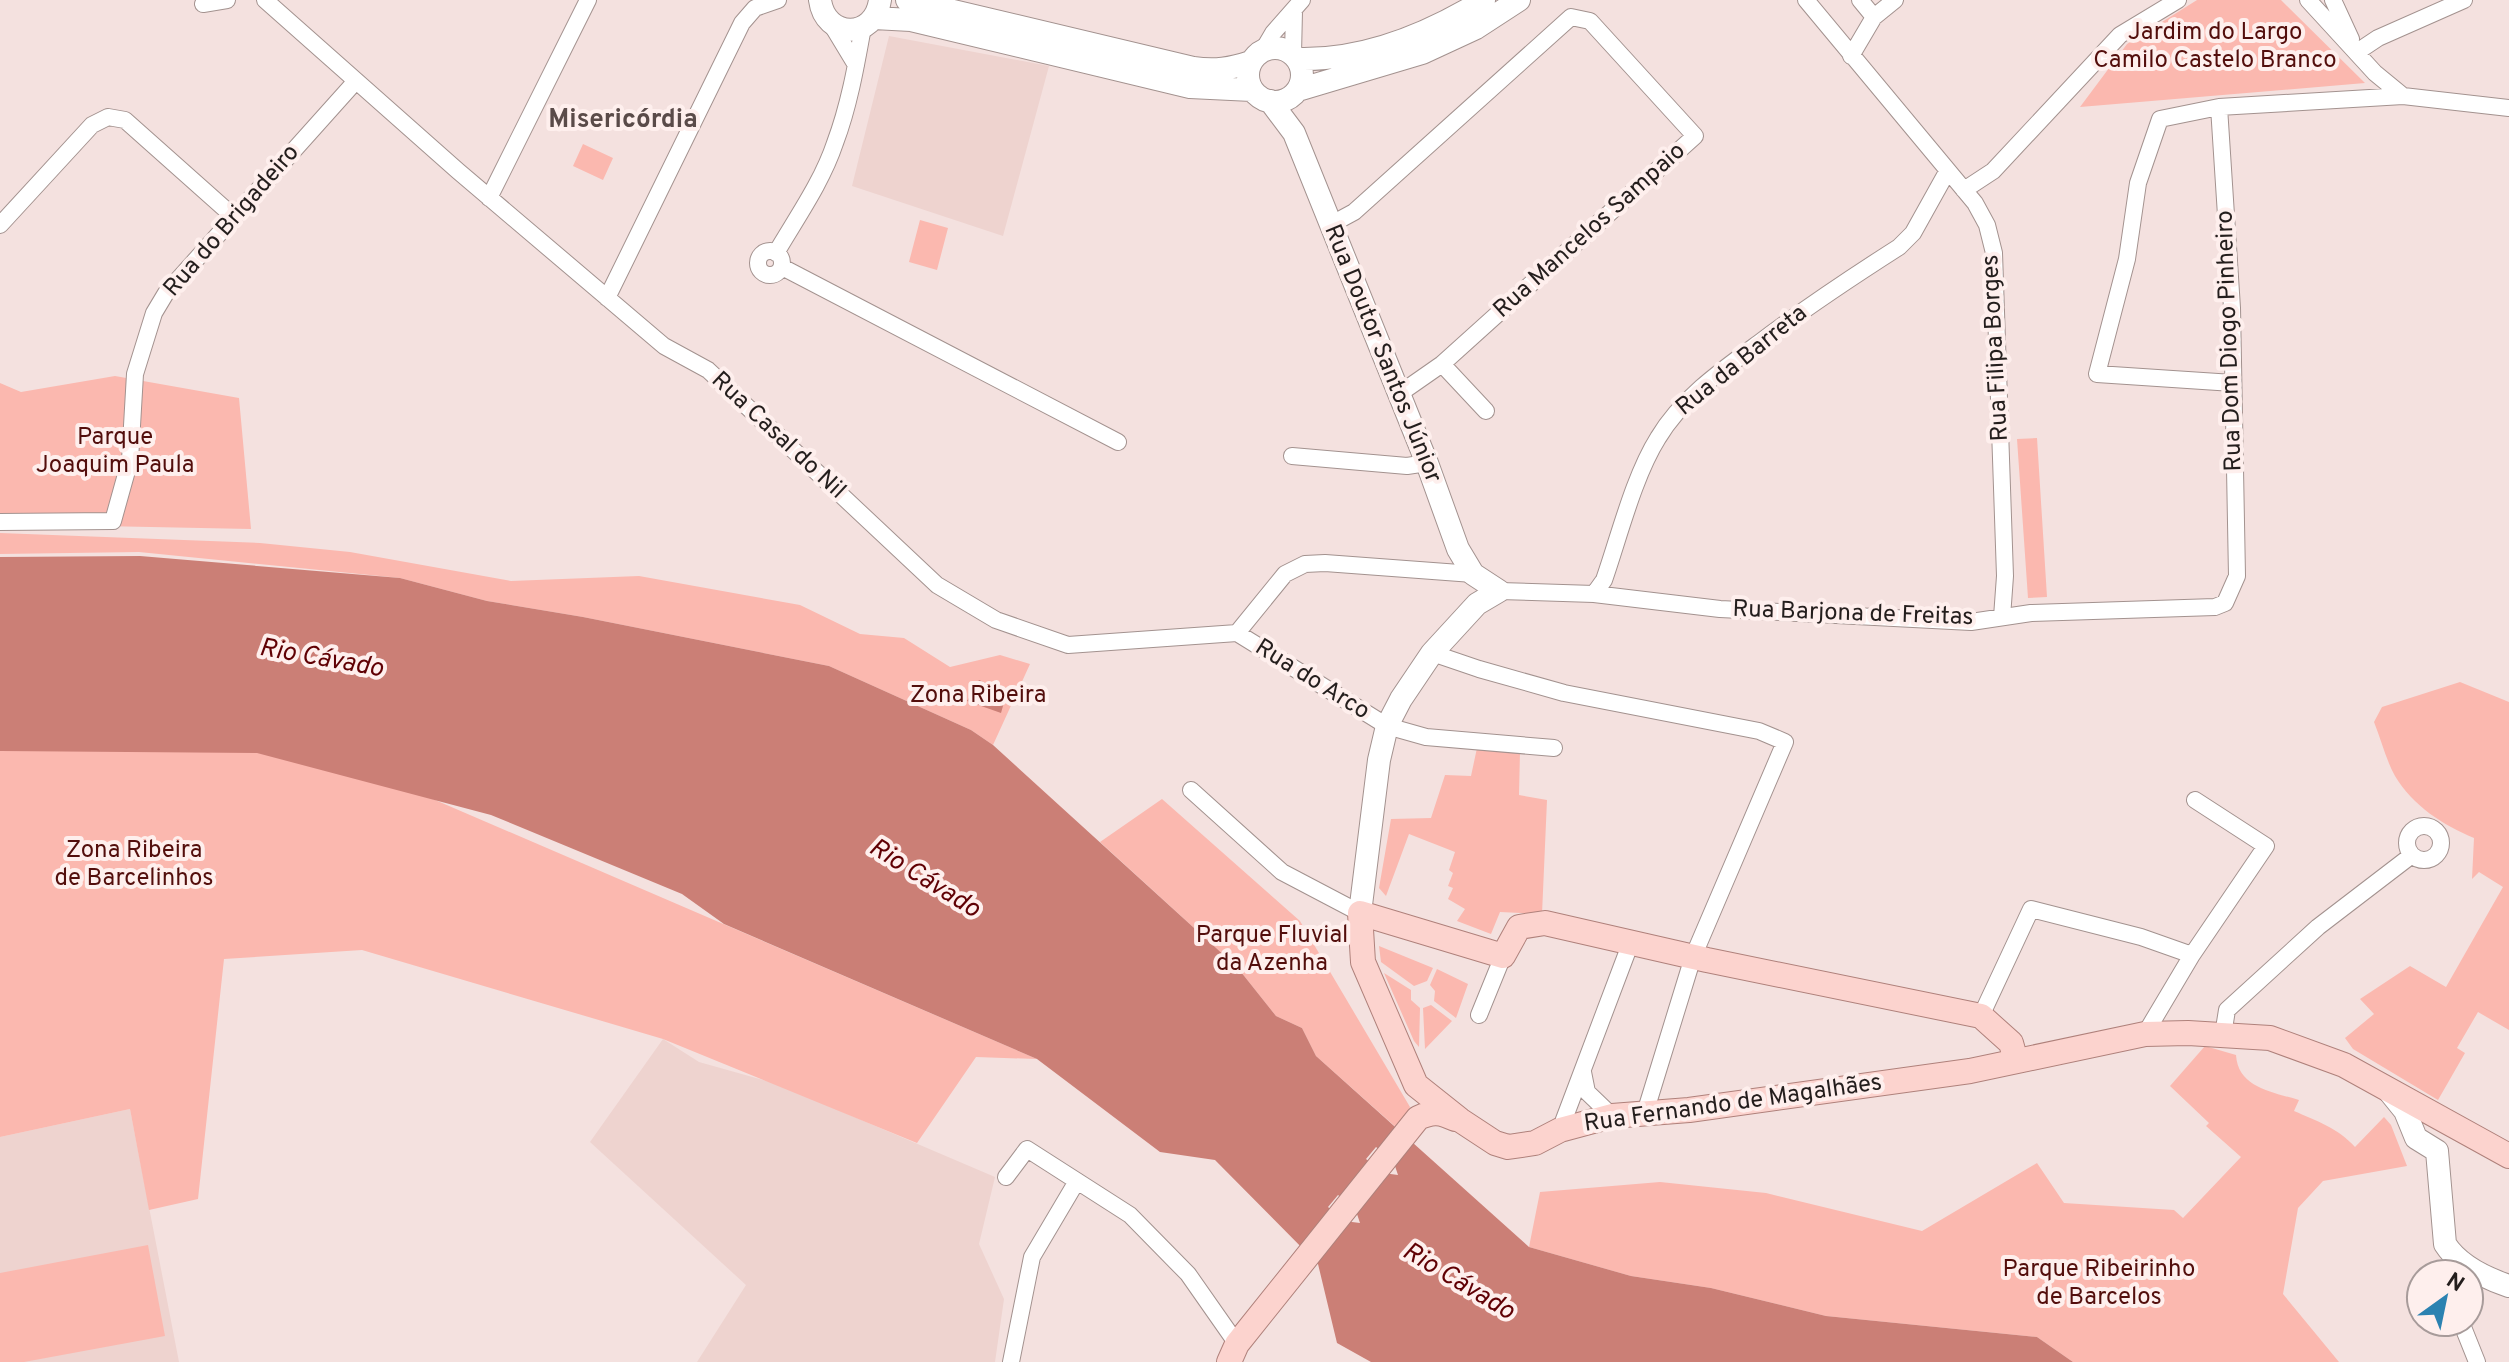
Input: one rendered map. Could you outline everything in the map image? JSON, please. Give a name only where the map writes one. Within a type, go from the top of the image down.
[{"type":"main road","points":[[1360,913],[1503,956],[1519,927],[1545,923],[1981,1016],[2011,1043],[2016,1061]]},
{"type":"main road","name":"Rua Fernando de Magalhães","points":[[1360,913],[1363,962],[1416,1085],[1460,1120],[1495,1143],[1508,1147],[1535,1143],[1560,1130],[1612,1116],[1689,1110],[1970,1071],[2145,1034],[2188,1033],[2270,1038],[2344,1065],[2509,1156]]},
{"type":"main road","points":[[1416,1085],[1420,1105],[1416,1120]]},
{"type":"main road","points":[[1233,1353],[1416,1120],[1431,1112],[1440,1112],[1460,1120]]},
{"type":"street","points":[[203,4],[227,0]]},
{"type":"street","name":"Rua Casal do Nil","points":[[265,0],[355,82],[664,346],[708,370],[937,585],[996,620],[1068,645],[1237,633]]},
{"type":"street","points":[[489,198],[588,0]]},
{"type":"street","points":[[607,298],[742,23],[755,8],[778,0]]},
{"type":"street","points":[[820,0],[825,15],[856,65]]},
{"type":"street","points":[[907,0],[1211,71],[1230,69],[1275,48],[1295,57],[1331,60],[1372,52],[1461,14],[1484,0]]},
{"type":"street","points":[[830,22],[846,30],[873,15],[911,20],[1190,87],[1284,100],[1296,92],[1422,53],[1476,28],[1519,0]]},
{"type":"street","name":"Rua Filipa Borges","points":[[1806,0],[1964,190],[1987,225],[1994,253],[2005,576],[2002,617]]},
{"type":"street","points":[[1860,0],[1874,17]]},
{"type":"street","points":[[1851,56],[1874,17],[1895,0]]},
{"type":"street","points":[[1964,190],[1993,171],[2120,35],[2178,0]]},
{"type":"street","points":[[2308,0],[2375,73],[2403,96]]},
{"type":"street","points":[[2333,0],[2357,52]]},
{"type":"street","points":[[2357,52],[2378,38],[2464,0]]},
{"type":"street","points":[[1261,96],[1248,77],[1257,56],[1298,5]]},
{"type":"street","points":[[1296,92],[1302,73],[1295,57],[1298,5]]},
{"type":"street","points":[[873,15],[831,152],[779,260],[1118,442]]},
{"type":"street","name":"Rua Mancelos Sampaio","points":[[1330,225],[1354,212],[1571,17],[1590,21],[1695,136],[1442,364],[1399,394]]},
{"type":"street","name":"Rua do Brigadeiro","points":[[0,522],[113,521],[130,460],[135,374],[154,313],[234,217],[355,82]]},
{"type":"street","name":"Rua Doutor Santos Júnior","points":[[1294,133],[1296,92]]},
{"type":"street","name":"Rua Doutor Santos Júnior","points":[[1261,96],[1294,133],[1427,463],[1458,549],[1473,574]]},
{"type":"street","points":[[2233,383],[2097,374],[2127,259],[2138,183],[2160,119],[2219,107],[2403,96],[2509,108]]},
{"type":"street","name":"Rua Dom Diogo Pinheiro","points":[[2219,107],[2232,308],[2237,576]]},
{"type":"street","points":[[0,225],[92,125],[108,117],[125,120],[234,217]]},
{"type":"street","name":"Rua da Barreta","points":[[1594,594],[1604,580],[1655,442],[1669,420],[1737,359],[1899,247],[1913,233],[1947,172]]},
{"type":"street","points":[[1442,364],[1486,411]]},
{"type":"street","points":[[1292,456],[1407,466],[1427,463]]},
{"type":"street","points":[[1237,633],[1285,574],[1305,564],[1473,574],[1499,591]]},
{"type":"street","name":"Rua Barjona de Freitas","points":[[1499,591],[1594,594],[1736,610],[1971,622],[2031,613],[2215,607],[2225,603],[2237,576]]},
{"type":"street","name":"Rua Fernando de Magalhães","points":[[1360,913],[1379,760],[1387,726],[1432,653],[1477,604],[1499,591]]},
{"type":"street","name":"Rua do Arco","points":[[1237,633],[1387,726],[1426,737],[1554,748]]},
{"type":"street","points":[[1432,653],[1564,693],[1759,731],[1785,742],[1693,957],[1645,1113]]},
{"type":"street","points":[[1191,790],[1282,872],[1360,913]]},
{"type":"street","points":[[2145,1034],[2192,955],[2266,846],[2195,800]]},
{"type":"street","points":[[2223,1035],[2227,1010],[2237,1000],[2318,927],[2412,855]]},
{"type":"street","points":[[1981,1016],[2031,909],[2141,937],[2192,955]]},
{"type":"street","points":[[1560,1130],[1631,942]]},
{"type":"street","points":[[1479,1015],[1503,956]]},
{"type":"street","points":[[1583,1070],[1587,1092],[1612,1116]]},
{"type":"street","points":[[2385,1086],[2405,1111],[2416,1138],[2437,1151]]},
{"type":"street","points":[[2416,1138],[2417,1117],[2440,1117],[2448,1132],[2437,1151],[2445,1244],[2450,1258]]},
{"type":"street","points":[[2437,1151],[2472,1135]]},
{"type":"street","points":[[1006,1177],[1027,1149],[1130,1215],[1188,1274],[1233,1353]]},
{"type":"street","points":[[1011,1362],[1032,1257],[1077,1181]]},
{"type":"street","points":[[2485,1276],[2509,1286]]},
{"type":"street","points":[[2467,1338],[2477,1362]]},
{"type":"shaded area","points":[[889,36],[1049,66],[1003,236],[852,186]]},
{"type":"shaded area","points":[[663,1039],[699,1062],[777,1084],[995,1177],[979,1244],[1004,1299],[995,1362],[697,1362],[746,1285],[590,1142]]},
{"type":"shaded area","points":[[130,1109],[179,1362],[0,1362],[0,1137]]},
{"type":"green space","name":"Jardim do Largo Camilo Castelo Branco","points":[[2197,0],[2281,0],[2365,83],[2080,107],[2127,44]]},
{"type":"green space","points":[[583,144],[613,158],[603,180],[573,166]]},
{"type":"green space","points":[[920,220],[948,228],[937,270],[909,262]]},
{"type":"green space","name":"Parque Joaquim Paula","points":[[115,376],[239,398],[251,529],[0,524],[0,383],[21,392]]},
{"type":"green space","points":[[2037,438],[2047,597],[2028,598],[2017,439]]},
{"type":"green space","name":"Zona Ribeira","points":[[0,533],[260,543],[350,552],[511,581],[639,576],[800,605],[860,634],[904,638],[950,667],[1000,655],[1030,664],[993,745],[971,730],[829,666],[487,601],[400,578],[139,552],[0,554]]},
{"type":"green space","points":[[2460,682],[2509,702],[2509,1030],[2478,1012],[2457,1048],[2465,1053],[2438,1100],[2353,1049],[2345,1038],[2374,1014],[2360,999],[2410,966],[2446,987],[2503,887],[2479,872],[2472,879],[2474,838],[2440,821],[2402,787],[2392,770],[2374,722],[2382,707]]},
{"type":"green space","name":"Zona Ribeira de Barcelinhos","points":[[254,722],[1037,1059],[976,1057],[917,1143],[663,1039],[362,950],[224,959],[198,1199],[149,1210],[130,1109],[0,1137],[0,745]]},
{"type":"green space","points":[[1477,748],[1520,752],[1519,795],[1547,800],[1542,914],[1500,912],[1491,934],[1457,921],[1465,909],[1448,899],[1453,888],[1448,886],[1455,852],[1409,834],[1386,896],[1379,888],[1391,819],[1431,818],[1445,775],[1471,776]]},
{"type":"green space","name":"Parque Fluvial da Azenha","points":[[1162,799],[1300,921],[1410,1107],[1398,1129],[1316,1056],[1302,1028],[1276,1016],[1237,967],[1100,842]]},
{"type":"green space","points":[[1379,946],[1433,968],[1427,981],[1414,986],[1381,962]]},
{"type":"green space","points":[[1437,969],[1468,984],[1456,1018],[1434,1001],[1435,991],[1430,985]]},
{"type":"green space","points":[[1384,973],[1411,990],[1411,1000],[1420,1008],[1419,1047],[1414,1041]]},
{"type":"green space","points":[[1431,1005],[1452,1021],[1425,1049],[1423,1008]]},
{"type":"green space","name":"Parque Ribeirinho de Barcelos","points":[[2205,1046],[2236,1055],[2238,1066],[2250,1082],[2299,1100],[2294,1111],[2334,1130],[2355,1147],[2384,1117],[2391,1125],[2407,1166],[2323,1181],[2298,1208],[2283,1294],[2339,1362],[2073,1362],[2037,1337],[1826,1316],[1711,1288],[1631,1276],[1529,1247],[1540,1192],[1660,1182],[1766,1193],[1922,1231],[2037,1163],[2064,1203],[2174,1210],[2183,1218],[2241,1157],[2206,1126],[2209,1123],[2170,1086]]},
{"type":"green space","points":[[148,1245],[165,1336],[24,1362],[0,1362],[0,1273]]},
{"type":"water","name":"Rio Cávado","points":[[140,556],[400,578],[487,601],[829,666],[971,730],[993,745],[1237,967],[1276,1016],[1302,1028],[1316,1056],[1529,1247],[1631,1276],[1711,1288],[1826,1316],[2037,1337],[2073,1362],[1371,1362],[1337,1343],[1318,1264],[1215,1160],[1160,1152],[1037,1059],[724,924],[682,894],[491,815],[257,753],[0,751],[0,557]],"holes":[[[1376,1147],[1393,1160],[1398,1175],[1383,1173],[1366,1159]],[[1338,1195],[1355,1208],[1360,1223],[1344,1221],[1328,1207]]]},
{"type":"water","points":[[979,680],[1007,692],[1001,713],[967,701]]},
{"type":"district","name":"Misericórdia","points":[[623,120]]}]
